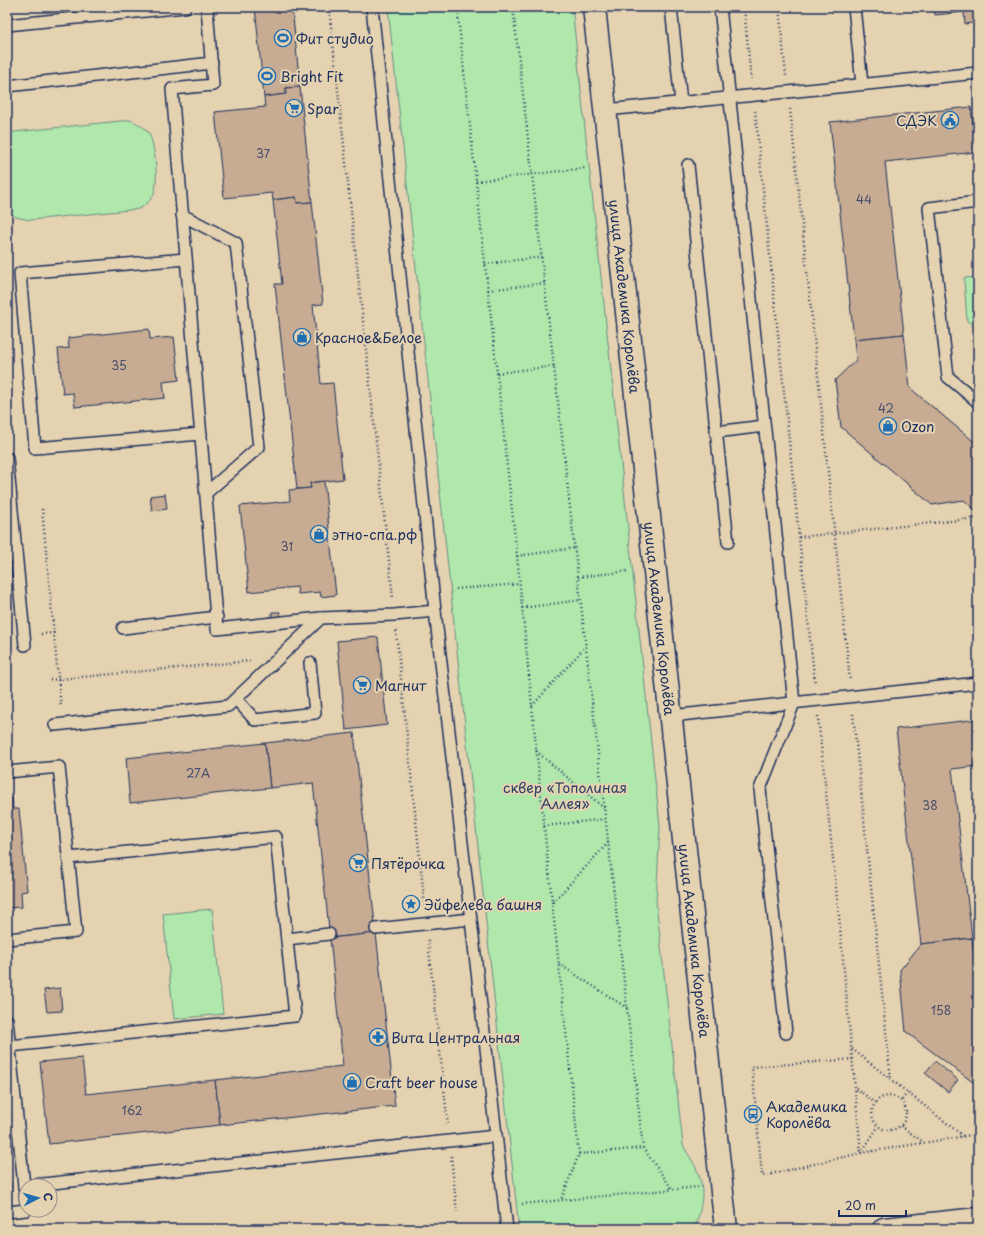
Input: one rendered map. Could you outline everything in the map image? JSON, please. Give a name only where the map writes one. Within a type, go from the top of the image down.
[{"type":"street","name":"улица Академика Королёва","points":[[594,7],[726,1229]]},
{"type":"street","points":[[884,1229],[978,1219]]},
{"type":"lane","points":[[7,25],[185,7]]},
{"type":"lane","points":[[207,7],[213,85],[172,90],[217,629],[321,618],[435,612]]},
{"type":"lane","points":[[372,7],[435,612],[507,1229]]},
{"type":"lane","points":[[671,7],[682,103]]},
{"type":"lane","points":[[720,7],[794,703],[760,789],[786,1033]]},
{"type":"lane","points":[[854,7],[862,84]]},
{"type":"lane","points":[[7,86],[212,63]]},
{"type":"lane","points":[[606,110],[978,72]]},
{"type":"lane","points":[[688,165],[728,542]]},
{"type":"lane","points":[[978,202],[929,208],[948,377],[978,402]]},
{"type":"lane","points":[[182,215],[236,243],[259,447],[206,493]]},
{"type":"lane","points":[[186,259],[20,274],[23,313],[35,448],[201,434]]},
{"type":"lane","points":[[716,432],[764,426]]},
{"type":"lane","points":[[7,458],[25,645]]},
{"type":"lane","points":[[123,628],[217,617]]},
{"type":"lane","points":[[59,725],[228,706],[321,618]]},
{"type":"lane","points":[[236,699],[255,720],[315,713],[310,663]]},
{"type":"lane","points":[[671,716],[978,683]]},
{"type":"lane","points":[[7,772],[59,767],[76,932],[7,939]]},
{"type":"lane","points":[[10,1046],[295,1016],[276,837],[69,858]]},
{"type":"lane","points":[[376,929],[471,919]]},
{"type":"lane","points":[[287,939],[329,934]]},
{"type":"lane","points":[[7,1020],[10,1046],[13,1128],[22,1178]]},
{"type":"lane","points":[[58,1182],[496,1136]]},
{"type":"lane","points":[[7,1212],[18,1211]]},
{"type":"path","points":[[457,7],[517,556],[536,751],[579,1154],[561,1200]]},
{"type":"path","points":[[514,7],[643,1148],[673,1190]]},
{"type":"path","points":[[744,7],[852,1048],[861,1153]]},
{"type":"path","points":[[779,7],[891,1080]]},
{"type":"path","points":[[476,181],[586,168]]},
{"type":"path","points":[[485,264],[542,257]]},
{"type":"path","points":[[488,290],[545,283]]},
{"type":"path","points":[[497,373],[554,366]]},
{"type":"path","points":[[42,509],[58,679],[59,725]]},
{"type":"path","points":[[799,537],[978,518]]},
{"type":"path","points":[[517,556],[575,548]]},
{"type":"path","points":[[578,577],[629,571]]},
{"type":"path","points":[[456,589],[519,584]]},
{"type":"path","points":[[522,608],[581,600]]},
{"type":"path","points":[[532,706],[586,646]]},
{"type":"path","points":[[50,680],[278,659]]},
{"type":"path","points":[[536,751],[605,809]]},
{"type":"path","points":[[544,826],[606,819]]},
{"type":"path","points":[[552,902],[608,843]]},
{"type":"path","points":[[559,964],[628,1009]]},
{"type":"path","points":[[852,1048],[963,1136]]},
{"type":"path","points":[[853,1059],[752,1067],[762,1176],[861,1153],[978,1134]]},
{"type":"path","points":[[855,1087],[874,1102]]},
{"type":"path","points":[[902,1100],[907,1093]]},
{"type":"path","points":[[888,1095],[902,1100],[907,1109],[906,1118],[901,1126],[889,1131],[878,1127],[872,1120],[871,1110],[874,1102],[888,1095]]},
{"type":"path","points":[[901,1126],[924,1142]]},
{"type":"path","points":[[861,1153],[878,1127]]},
{"type":"path","points":[[579,1154],[643,1148]]},
{"type":"path","points":[[521,1204],[698,1187]]},
{"type":"green space","name":"сквер «Тополиная Аллея»","points":[[388,7],[572,7],[660,826],[656,902],[683,1145],[698,1172],[702,1188],[702,1200],[698,1219],[696,1225],[690,1229],[519,1229]]},
{"type":"green space","points":[[130,120],[140,125],[148,132],[153,144],[156,172],[155,188],[151,198],[144,206],[139,209],[30,220],[16,217],[7,211],[7,136],[14,132]]},
{"type":"green space","points":[[978,277],[978,329],[967,321],[964,278]]},
{"type":"green space","points":[[212,909],[223,1014],[174,1019],[163,914]]},
{"type":"green space","points":[[7,1178],[11,1183],[12,1189],[7,1197]]},
{"type":"building","points":[[255,7],[292,7],[300,87],[286,88],[286,94],[264,97]]},
{"type":"building","points":[[934,7],[978,7],[978,22],[965,24],[964,12],[935,15]]},
{"type":"building","points":[[300,87],[312,202],[297,203],[296,197],[273,200],[272,193],[224,198],[215,112],[265,107],[264,97],[286,94],[286,88]]},
{"type":"building","points":[[971,107],[976,152],[885,162],[904,334],[854,339],[830,122]]},
{"type":"building","points":[[296,197],[297,203],[312,202],[323,304],[313,305],[321,384],[333,383],[343,479],[310,483],[311,488],[297,489],[275,284],[282,284],[273,200]]},
{"type":"building","points":[[149,329],[150,339],[174,337],[179,380],[163,382],[165,398],[75,407],[73,393],[63,394],[58,349],[69,348],[68,338]]},
{"type":"building","points":[[904,334],[910,388],[978,445],[977,512],[964,500],[932,505],[841,427],[835,380],[856,360],[854,339]]},
{"type":"building","points":[[324,481],[336,595],[321,597],[320,592],[298,594],[297,587],[249,592],[240,506],[290,501],[289,490],[311,488],[310,483]]},
{"type":"building","points":[[165,494],[167,509],[152,511],[150,496]]},
{"type":"building","points":[[272,612],[280,612],[281,619],[272,619]]},
{"type":"building","points":[[378,637],[387,725],[346,730],[337,641]]},
{"type":"building","points":[[978,719],[978,766],[952,769],[972,938],[921,944],[896,729]]},
{"type":"building","points":[[354,733],[376,933],[330,938],[313,783],[270,788],[265,743]]},
{"type":"building","points":[[265,743],[270,788],[130,803],[126,758]]},
{"type":"building","points":[[7,795],[12,795],[13,809],[19,809],[27,891],[21,892],[22,907],[7,908]]},
{"type":"building","points":[[376,933],[395,1106],[220,1125],[215,1080],[343,1066],[330,938]]},
{"type":"building","points":[[972,938],[976,987],[978,988],[978,1086],[906,1032],[900,970],[921,944]]},
{"type":"building","points":[[60,988],[62,1011],[47,1012],[44,990]]},
{"type":"building","points":[[82,1058],[86,1094],[215,1080],[220,1125],[49,1144],[40,1062]]},
{"type":"building","points":[[935,1061],[958,1080],[948,1092],[925,1073]]},
{"type":"place","name":"Фит студио","points":[[283,38]]},
{"type":"place","name":"Bright Fit","points":[[267,76]]},
{"type":"place","name":"Spar","points":[[294,108]]},
{"type":"place","name":"СДЭК","points":[[950,120]]},
{"type":"place","name":"Красное&Белое","points":[[302,337]]},
{"type":"place","name":"Ozon","points":[[888,426]]},
{"type":"place","name":"этно-спа.рф","points":[[319,534]]},
{"type":"place","name":"Магнит","points":[[362,685]]},
{"type":"place","name":"Пятёрочка","points":[[358,863]]},
{"type":"place","name":"Эйфелева башня","points":[[411,904]]},
{"type":"place","name":"Вита Центральная","points":[[378,1037]]},
{"type":"place","name":"Craft beer house","points":[[352,1082]]},
{"type":"place","name":"Академика Королёва","points":[[753,1114]]}]
